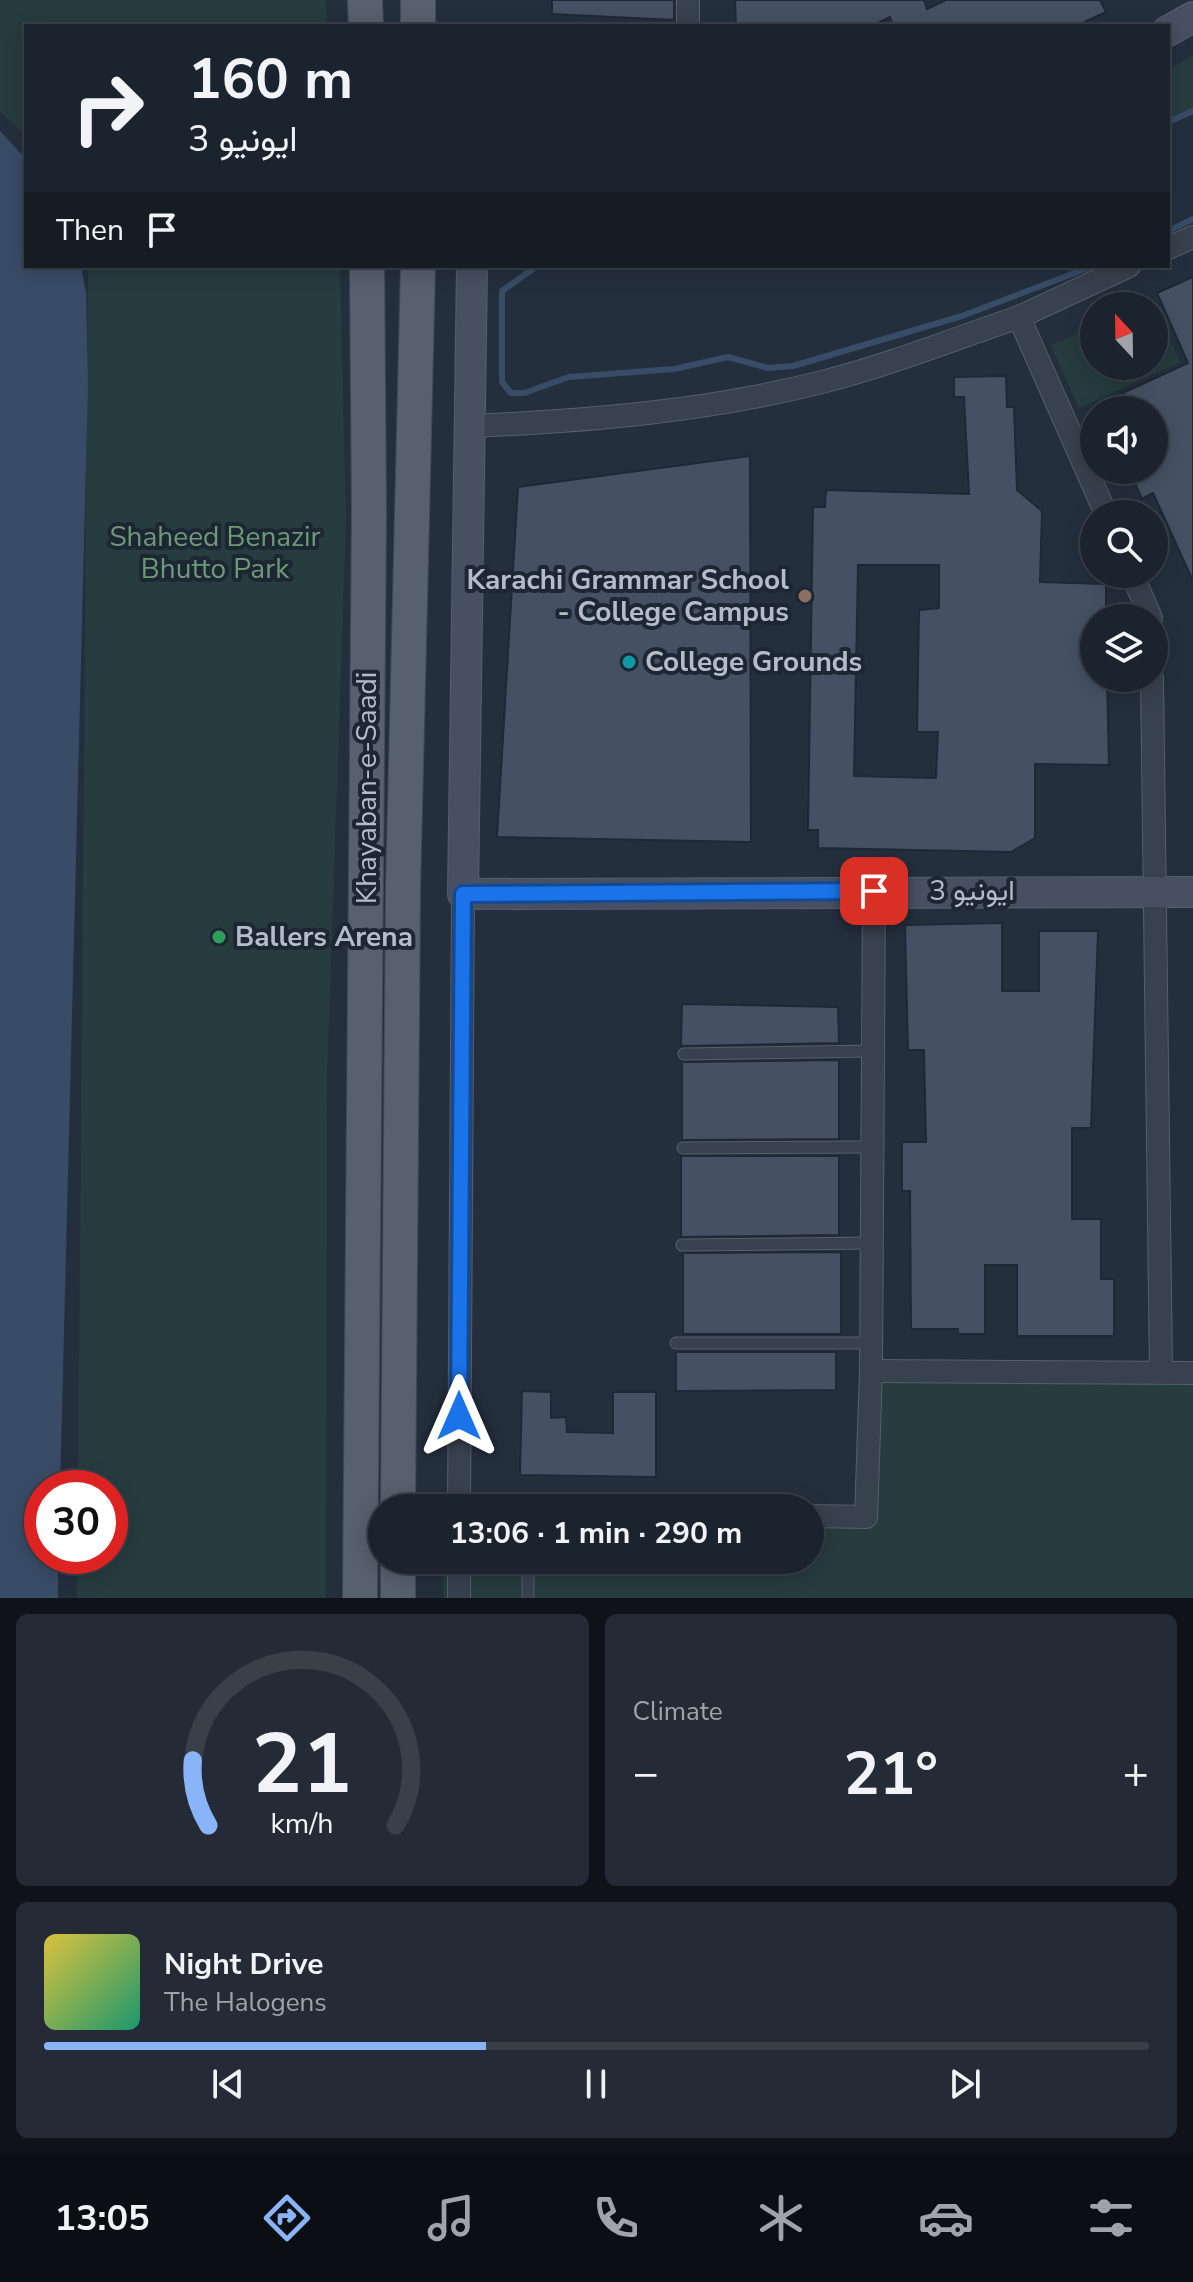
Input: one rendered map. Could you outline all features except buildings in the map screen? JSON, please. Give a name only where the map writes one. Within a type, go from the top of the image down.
[{"type":"main road","points":[[418,0],[418,24]]},
{"type":"main road","name":"Khayaban-e-Saadi","points":[[360,1598],[369,511],[367,268]]},
{"type":"main road","name":"Khayaban-e-Saadi","points":[[398,1494],[403,874],[418,268]]},
{"type":"main road","points":[[398,1574],[398,1598]]},
{"type":"street","points":[[688,0],[688,24]]},
{"type":"street","points":[[1170,30],[1193,17]]},
{"type":"street","points":[[1170,247],[1193,237]]},
{"type":"street","points":[[459,1494],[463,894],[472,268]]},
{"type":"street","points":[[471,426],[621,415],[774,393],[824,381],[1019,317],[1125,268]]},
{"type":"street","points":[[1019,317],[1100,500]]},
{"type":"street","points":[[1152,692],[1161,1372]]},
{"type":"street","points":[[824,1516],[866,1517],[871,1371],[874,891]]},
{"type":"street","name":"ایونیو 3","points":[[463,894],[1193,892]]},
{"type":"street","points":[[871,1371],[1193,1373]]},
{"type":"street","points":[[459,1574],[459,1598]]},
{"type":"lane","points":[[684,1054],[873,1051]]},
{"type":"lane","points":[[683,1148],[872,1147]]},
{"type":"lane","points":[[682,1245],[872,1243]]},
{"type":"lane","points":[[676,1343],[871,1343]]},
{"type":"lane","points":[[528,1574],[528,1598]]},
{"type":"green space","points":[[0,0],[326,0],[327,24],[24,24],[24,134],[0,112]]},
{"type":"green space","points":[[1193,56],[1193,111],[1170,121],[1170,68]]},
{"type":"green space","name":"Shaheed Benazir Bhutto Park","points":[[88,268],[340,268],[346,522],[327,1080],[326,1598],[77,1598],[77,1574],[128,1574],[128,1470],[78,1470]]},
{"type":"green space","points":[[1080,333],[1080,380],[1140,380],[1105,396],[1080,396],[1079,408],[1051,345]]},
{"type":"green space","points":[[1168,336],[1180,362],[1168,367]]},
{"type":"green space","points":[[871,1371],[1193,1373],[1193,1598],[443,1598],[442,1574],[824,1574],[824,1517],[866,1516]]},
{"type":"water","points":[[0,131],[24,157],[24,268],[81,268],[86,293],[88,385],[60,1470],[24,1470],[24,1574],[58,1574],[58,1598],[0,1598]]},
{"type":"waterway","points":[[1170,121],[1193,111]]},
{"type":"waterway","points":[[1170,230],[1193,219]]},
{"type":"waterway","points":[[534,268],[502,291],[502,382],[511,393],[524,393],[569,377],[674,369],[728,357],[768,368],[793,366],[962,316],[1088,268]]},
{"type":"place","name":"Karachi Grammar School - College Campus","points":[[805,596]]},
{"type":"place","name":"College Grounds","points":[[629,662]]},
{"type":"place","name":"Ballers Arena","points":[[219,937]]},
{"type":"route","points":[[459,1416],[463,894],[874,891]]}]
